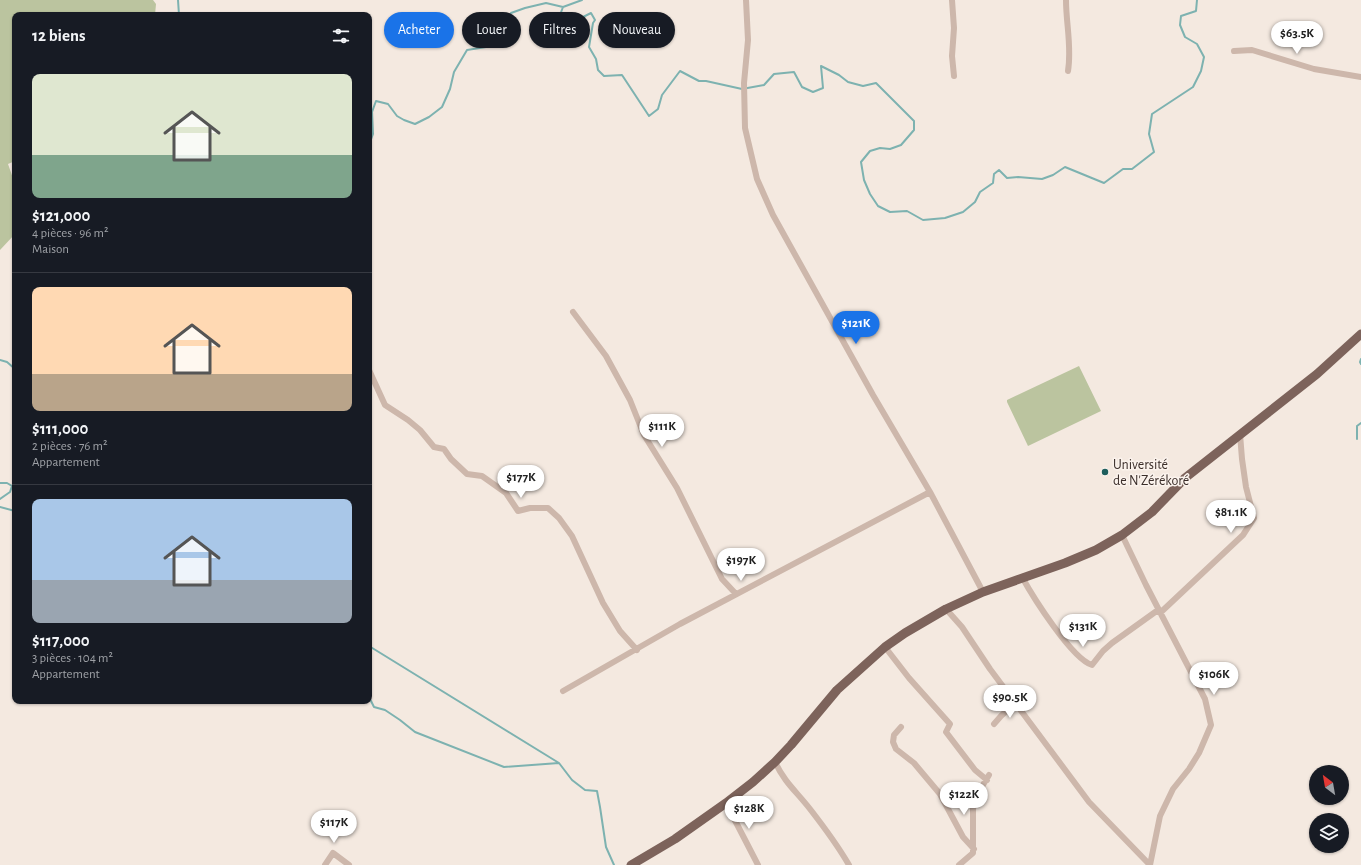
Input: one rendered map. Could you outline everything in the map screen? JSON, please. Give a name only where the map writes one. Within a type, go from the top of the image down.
[{"type":"main road","points":[[631,865],[675,839],[753,782],[791,745],[837,690],[885,647],[905,633],[946,609],[983,592],[1065,563],[1096,550],[1122,535],[1152,512],[1185,478],[1317,374],[1361,334]]},
{"type":"street","points":[[746,0],[748,40],[744,83],[745,128],[757,179],[773,215],[873,395],[930,492],[983,592]]},
{"type":"street","points":[[952,0],[954,28],[952,56],[954,76]]},
{"type":"street","points":[[1066,0],[1070,60],[1068,71]]},
{"type":"street","points":[[1234,51],[1252,50],[1314,69],[1361,77]]},
{"type":"street","points":[[573,312],[606,356],[630,400],[644,436],[677,488],[722,579],[736,594]]},
{"type":"street","points":[[372,377],[385,405],[420,430],[434,447],[444,449],[458,467],[468,474],[482,476],[506,493],[518,511],[530,508],[548,508],[559,518],[572,536],[603,603],[620,631],[637,650]]},
{"type":"street","points":[[1022,577],[1045,614],[1079,657],[1086,663],[1092,665],[1103,651],[1112,643],[1159,611],[1243,535],[1254,518],[1243,466],[1240,434]]},
{"type":"street","points":[[563,691],[680,624],[930,492]]},
{"type":"street","points":[[1122,535],[1159,611],[1205,699],[1211,725],[1199,753],[1189,769],[1173,789],[1160,816],[1150,865]]},
{"type":"street","points":[[946,609],[962,627],[1015,703],[1089,802],[1150,865]]},
{"type":"street","points":[[885,647],[909,678],[950,724],[946,732],[974,770],[988,777],[976,798],[973,809],[973,853],[959,865]]},
{"type":"street","points":[[994,724],[1015,703]]},
{"type":"street","points":[[901,727],[894,735],[893,742],[896,749],[914,763],[940,794],[963,837],[974,849]]},
{"type":"street","points":[[775,762],[788,784],[809,808],[849,865]]},
{"type":"street","points":[[726,803],[758,865]]},
{"type":"street","points":[[325,865],[333,852],[349,865]]},
{"type":"green space","points":[[0,0],[153,0],[156,4],[155,12],[12,12],[12,162],[8,164],[12,175],[12,237],[0,250]]},
{"type":"green space","points":[[1079,366],[1101,411],[1028,446],[1007,400]]},
{"type":"waterway","points":[[178,0],[179,12]]},
{"type":"waterway","points":[[372,112],[376,101],[388,104],[397,116],[415,124],[429,117],[442,107],[450,89],[454,72],[467,50],[486,47],[511,13],[546,3],[563,7],[582,0]]},
{"type":"waterway","points":[[563,7],[558,24],[570,25],[591,13],[595,20],[593,23],[589,47],[596,59],[598,70],[604,76],[622,75],[649,116],[658,109],[662,95],[680,71],[699,81],[706,81],[742,89],[764,85],[774,74],[794,72],[802,87],[813,92],[823,88],[821,66],[839,75],[848,82],[863,86],[876,83],[914,121],[914,130],[901,145],[890,149],[880,148],[870,151],[861,162],[864,180],[870,194],[878,206],[890,212],[907,211],[923,220],[945,218],[963,212],[975,202],[980,192],[993,183],[994,174],[999,170],[1007,178],[1018,177],[1042,179],[1053,175],[1065,167],[1104,183],[1123,169],[1132,169],[1154,152],[1149,134],[1152,114],[1193,87],[1201,71],[1204,57],[1197,44],[1185,37],[1180,25],[1181,16],[1196,11],[1197,0]]},
{"type":"waterway","points":[[372,112],[372,137]]},
{"type":"waterway","points":[[1361,359],[1361,364]]},
{"type":"waterway","points":[[0,360],[7,362],[12,366]]},
{"type":"waterway","points":[[1357,439],[1357,426],[1361,423]]},
{"type":"waterway","points":[[0,483],[7,483],[12,486],[10,492],[0,499]]},
{"type":"waterway","points":[[0,507],[12,510]]},
{"type":"waterway","points":[[372,648],[559,763],[572,780],[585,790],[597,791],[606,847],[614,865]]},
{"type":"waterway","points":[[372,703],[374,707],[385,710],[415,732],[504,767],[559,763]]},
{"type":"place","name":"Université de N'Zérékoré","points":[[1105,472]]}]
